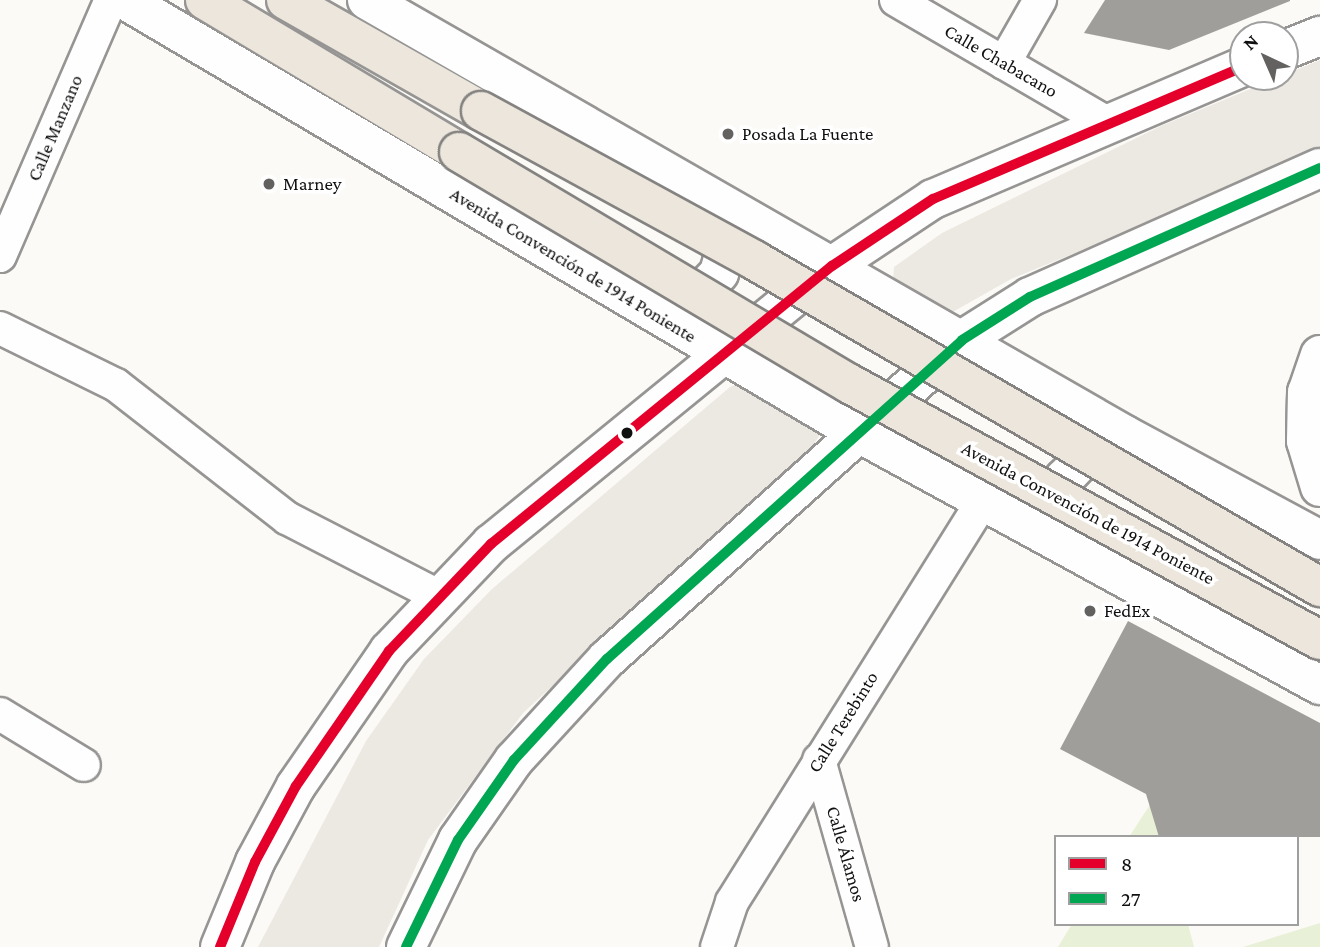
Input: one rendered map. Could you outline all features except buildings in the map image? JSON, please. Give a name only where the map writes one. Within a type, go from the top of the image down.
[{"type":"main road","name":"Avenida Convención de 1914 Poniente","points":[[205,0],[850,384],[1320,640]]},
{"type":"main road","points":[[286,0],[481,111],[754,260],[1320,587]]},
{"type":"street","name":"Calle Manzano","points":[[0,256],[111,0]]},
{"type":"street","name":"Avenida Convención de 1914 Poniente","points":[[125,0],[857,432],[1320,685]]},
{"type":"street","points":[[367,0],[1125,435],[1320,540]]},
{"type":"street","name":"Calle Chabacano","points":[[896,0],[1106,122]]},
{"type":"street","points":[[1004,62],[1040,0]]},
{"type":"street","points":[[1299,44],[1320,36]]},
{"type":"street","points":[[220,947],[255,862],[296,786],[388,650],[491,544],[721,352],[832,266],[933,199],[1106,122],[1229,73]]},
{"type":"street","points":[[406,947],[458,840],[514,760],[607,659],[962,340],[1030,297],[1320,168]]},
{"type":"street","points":[[650,311],[669,311],[697,296],[719,274],[726,250],[721,202]]},
{"type":"street","points":[[0,328],[116,385],[287,518],[438,596]]},
{"type":"street","points":[[1320,355],[1307,392],[1306,441],[1320,487]]},
{"type":"street","points":[[1068,547],[1058,512],[1064,479],[1098,443],[1125,435]]},
{"type":"street","name":"Calle Terebinto","points":[[717,947],[733,902],[982,502]]},
{"type":"street","points":[[0,714],[83,765]]},
{"type":"street","name":"Calle Álamos","points":[[819,760],[872,947]]},
{"type":"green space","points":[[1155,797],[1164,835],[1130,835]]},
{"type":"green space","points":[[1320,923],[1320,947],[1243,947]]},
{"type":"green space","points":[[1071,926],[1189,926],[1194,947],[1058,947]]},
{"type":"shaded area","points":[[1320,60],[1320,153],[1011,279],[951,313],[893,282],[894,267],[942,233],[1161,126],[1245,91],[1299,91],[1299,69]]},
{"type":"shaded area","points":[[749,379],[827,422],[812,448],[523,713],[428,840],[379,947],[258,947],[366,741],[424,659],[492,589],[730,387]]},
{"type":"transit line","name":"8","points":[[220,947],[255,862],[296,786],[389,651],[491,544],[832,266],[933,199],[1229,73]]},
{"type":"transit line","name":"27","points":[[406,947],[458,840],[514,760],[607,659],[962,340],[1030,297],[1320,168]]},
{"type":"place","name":"Posada La Fuente","points":[[728,134]]},
{"type":"place","name":"Marney","points":[[269,184]]},
{"type":"place","name":"FedEx","points":[[1090,611]]}]
